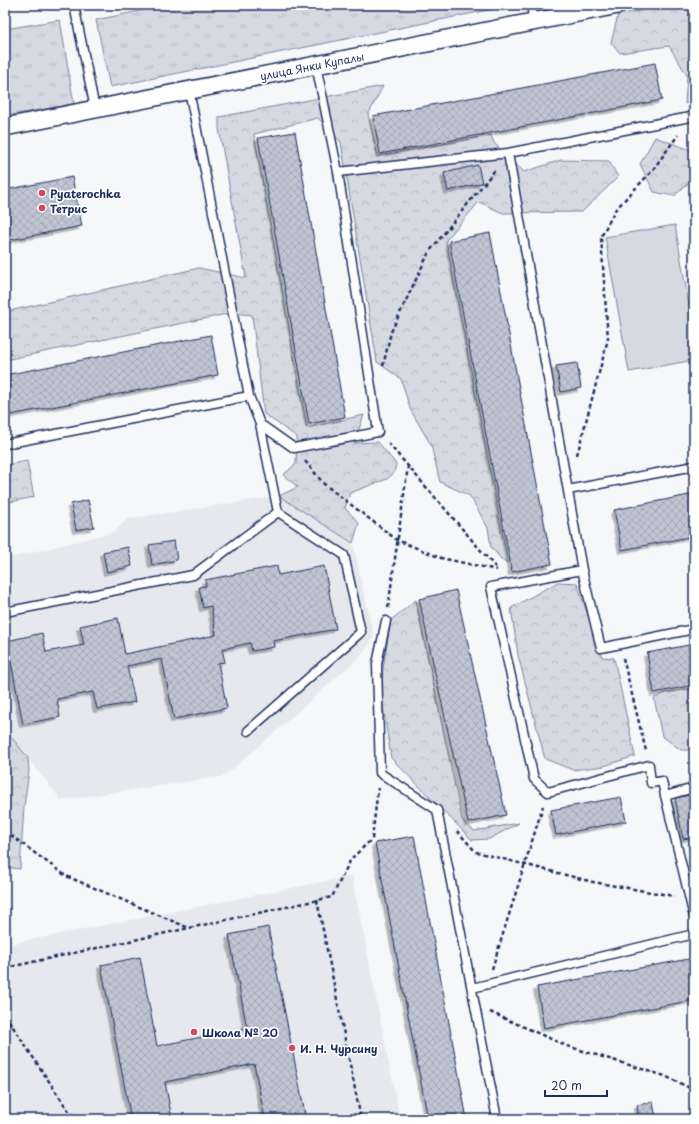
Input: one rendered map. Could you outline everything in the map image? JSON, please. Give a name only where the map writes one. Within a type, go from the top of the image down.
[{"type":"street","name":"улица Янки Купалы","points":[[5,127],[618,5]]},
{"type":"lane","points":[[74,5],[95,109]]},
{"type":"lane","points":[[531,5],[534,22]]},
{"type":"lane","points":[[260,424],[294,448],[378,432],[338,172],[316,65]]},
{"type":"lane","points":[[189,90],[249,396],[260,424],[278,512],[344,555],[361,632],[248,731]]},
{"type":"lane","points":[[338,172],[508,153],[692,115]]},
{"type":"lane","points":[[508,153],[582,570],[601,648],[694,628]]},
{"type":"lane","points":[[5,444],[249,396]]},
{"type":"lane","points":[[568,490],[694,466]]},
{"type":"lane","points":[[5,612],[193,575],[278,512]]},
{"type":"lane","points":[[582,570],[492,587],[534,779],[548,792],[649,765],[651,783],[662,781]]},
{"type":"lane","points":[[386,621],[377,664],[380,773],[437,810],[497,1119]]},
{"type":"lane","points":[[662,781],[665,796],[694,788]]},
{"type":"lane","points":[[662,781],[694,917]]},
{"type":"lane","points":[[472,988],[694,934]]},
{"type":"path","points":[[576,460],[608,339],[601,237],[615,210],[652,171],[692,115]]},
{"type":"path","points":[[383,370],[390,332],[429,252],[508,153]]},
{"type":"path","points":[[378,432],[509,583]]},
{"type":"path","points":[[294,448],[324,484],[397,540],[441,558],[497,570]]},
{"type":"path","points":[[386,621],[408,466]]},
{"type":"path","points":[[620,644],[649,765]]},
{"type":"path","points":[[5,968],[332,897],[351,859],[372,839],[380,773]]},
{"type":"path","points":[[487,985],[548,792]]},
{"type":"path","points":[[437,810],[476,852],[593,882],[690,898]]},
{"type":"path","points":[[5,831],[66,876],[190,928]]},
{"type":"path","points":[[317,900],[361,1119]]},
{"type":"path","points":[[475,1005],[567,1046],[665,1076],[694,1090]]},
{"type":"path","points":[[5,1015],[68,1110],[78,1119]]},
{"type":"shaded area","points":[[279,496],[353,543],[374,637],[363,654],[232,770],[220,777],[61,800],[5,729],[5,559],[114,532],[127,519]]},
{"type":"shaded area","name":"Школа № 20","points":[[352,876],[400,1119],[5,1119],[5,945]]},
{"type":"green space","points":[[168,5],[513,5],[110,87],[96,20]]},
{"type":"green space","points":[[670,5],[694,5],[694,99],[685,104],[687,75],[669,46],[620,53],[611,43],[618,15]]},
{"type":"green space","points":[[60,20],[74,104],[5,116],[5,29]]},
{"type":"green space","points":[[383,86],[368,115],[378,156],[491,135],[494,143],[524,172],[561,160],[609,161],[618,177],[582,212],[503,213],[479,202],[446,240],[508,563],[502,560],[491,547],[488,528],[470,496],[440,482],[431,445],[410,409],[401,379],[377,362],[341,142],[318,118],[254,134],[307,428],[364,415],[354,443],[378,442],[396,464],[394,473],[387,479],[350,493],[345,508],[359,523],[353,543],[279,496],[298,487],[283,475],[296,464],[297,437],[264,414],[252,315],[232,313],[5,360],[5,312],[199,268],[246,278],[219,129],[219,117]]},
{"type":"green space","points":[[655,137],[691,150],[694,159],[694,178],[674,196],[654,192],[640,164]]},
{"type":"green space","points":[[675,225],[694,334],[694,360],[629,372],[605,237]]},
{"type":"green space","points":[[27,461],[34,497],[5,503],[5,465]]},
{"type":"green space","points":[[558,582],[577,583],[602,657],[614,658],[635,756],[604,766],[573,770],[545,759],[518,655],[511,608]]},
{"type":"green space","points":[[416,600],[462,820],[474,831],[519,823],[489,839],[472,840],[391,758],[380,686],[391,620]]},
{"type":"green space","points":[[694,688],[694,750],[681,750],[662,736],[654,698],[665,693]]},
{"type":"green space","points":[[5,729],[28,758],[29,771],[24,806],[20,869],[5,867]]},
{"type":"green space","points":[[694,843],[694,868],[692,867],[688,844]]},
{"type":"building","points":[[655,63],[662,100],[380,154],[373,116]]},
{"type":"building","points":[[295,132],[345,417],[309,424],[258,138]]},
{"type":"building","points":[[478,165],[482,183],[448,191],[444,173]]},
{"type":"building","name":"Тетрис","points":[[72,177],[82,226],[5,241],[5,190]]},
{"type":"building","points":[[490,233],[552,564],[512,572],[449,241]]},
{"type":"building","points":[[211,335],[218,375],[5,416],[5,375]]},
{"type":"building","points":[[577,363],[581,388],[561,392],[556,366]]},
{"type":"building","points":[[694,494],[694,536],[622,550],[614,510]]},
{"type":"building","points":[[88,500],[94,527],[76,530],[71,504]]},
{"type":"building","points":[[174,541],[177,560],[152,565],[149,545]]},
{"type":"building","points":[[128,547],[132,566],[107,572],[103,552]]},
{"type":"building","points":[[277,566],[278,575],[324,566],[336,629],[273,641],[274,647],[252,651],[250,643],[222,649],[225,662],[218,663],[227,708],[174,719],[162,659],[127,666],[135,702],[97,709],[93,692],[57,699],[60,717],[23,724],[7,641],[42,633],[46,652],[84,645],[80,626],[118,618],[125,654],[216,635],[211,606],[203,608],[199,587],[206,586],[205,580]]},
{"type":"building","points":[[456,590],[506,815],[468,823],[419,599]]},
{"type":"building","points":[[694,644],[694,685],[654,693],[647,653]]},
{"type":"building","points":[[694,794],[694,837],[683,839],[675,798]]},
{"type":"building","points":[[621,797],[626,821],[556,835],[551,810]]},
{"type":"building","points":[[414,836],[467,1119],[428,1119],[375,843]]},
{"type":"building","points":[[268,927],[306,1119],[265,1119],[254,1064],[165,1082],[172,1119],[131,1119],[101,965],[140,957],[157,1046],[247,1028],[229,935]]},
{"type":"building","points":[[694,958],[694,1000],[544,1028],[537,987]]},
{"type":"building","points":[[653,1102],[656,1119],[639,1119],[637,1105]]},
{"type":"place","name":"Pyaterochka","points":[[42,193]]},
{"type":"place","name":"Тетрис","points":[[42,208]]},
{"type":"place","name":"Школа № 20","points":[[194,1032]]},
{"type":"place","name":"И. Н. Чурсину","points":[[292,1048]]}]
